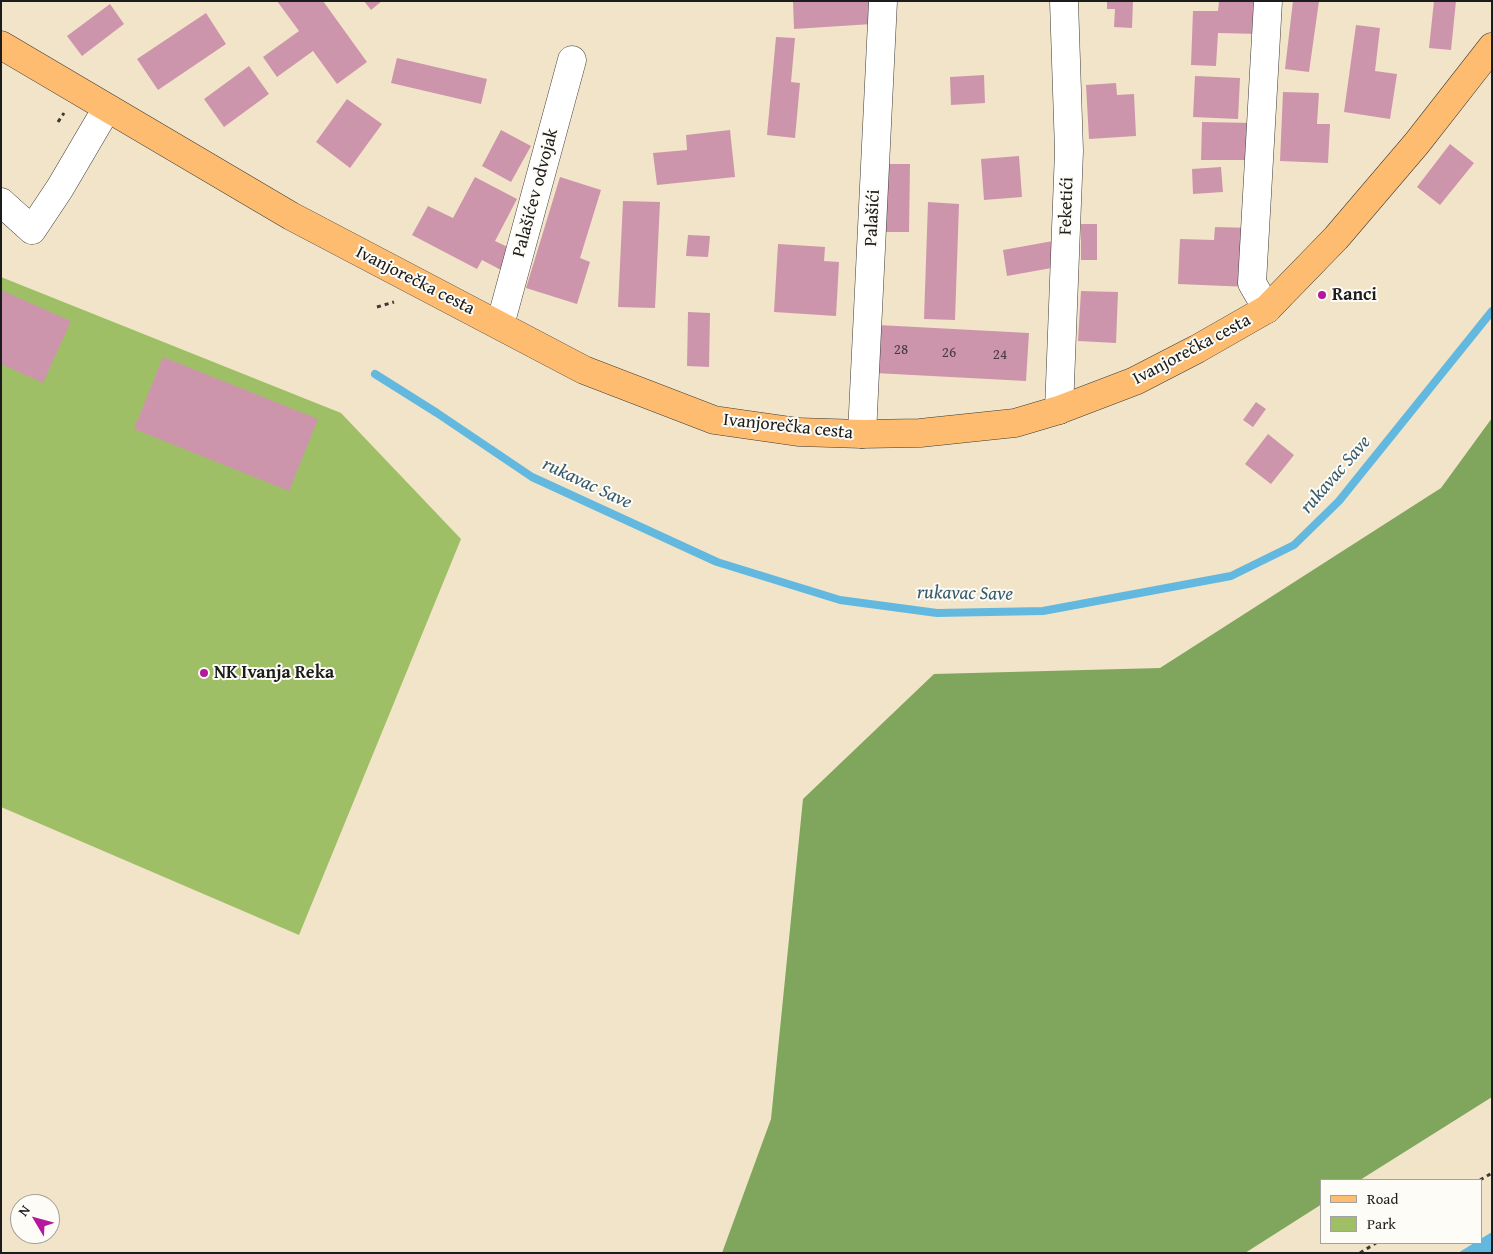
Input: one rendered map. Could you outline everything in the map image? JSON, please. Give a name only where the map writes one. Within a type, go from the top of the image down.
[{"type":"main road","name":"Ivanjorečka cesta","points":[[1,45],[291,216],[584,370],[714,420],[798,432],[862,434],[920,433],[1015,423],[1059,410],[1135,380],[1197,350],[1267,309],[1336,238],[1417,143],[1492,47]]},
{"type":"street","name":"Palašići","points":[[862,434],[883,1]]},
{"type":"street","name":"Feketići","points":[[1059,410],[1069,151],[1064,1]]},
{"type":"street","points":[[1267,309],[1252,283],[1268,1]]},
{"type":"street","name":"Palašićev odvojak","points":[[500,325],[572,60]]},
{"type":"street","points":[[1,202],[32,230],[60,188],[107,108]]},
{"type":"path","points":[[1360,1253],[1374,1244]]},
{"type":"green space","name":"NK Ivanja Reka","points":[[1,277],[341,413],[461,539],[299,935],[1,807]]},
{"type":"green space","points":[[1492,418],[1492,1097],[1362,1179],[1320,1179],[1320,1205],[1245,1253],[722,1253],[771,1119],[803,799],[934,674],[1160,668],[1441,488]]},
{"type":"water","points":[[1492,1232],[1492,1253],[1458,1253],[1472,1244],[1483,1244],[1483,1237]]},
{"type":"building","points":[[277,1],[323,1],[367,62],[337,84],[313,51],[277,77],[263,57],[299,31]]},
{"type":"building","points":[[364,1],[382,1],[371,10]]},
{"type":"building","points":[[793,1],[870,1],[872,24],[794,29]]},
{"type":"building","points":[[1107,1],[1133,1],[1132,28],[1114,27],[1115,9],[1107,9]]},
{"type":"building","points":[[1219,1],[1262,1],[1261,34],[1218,33],[1216,66],[1191,65],[1193,11],[1218,11]]},
{"type":"building","points":[[1293,1],[1319,1],[1309,72],[1285,69]]},
{"type":"building","points":[[1434,1],[1456,1],[1451,50],[1429,48]]},
{"type":"building","points":[[110,4],[124,24],[82,56],[67,36]]},
{"type":"building","points":[[206,13],[226,44],[158,90],[137,59]]},
{"type":"building","points":[[1356,25],[1380,28],[1375,71],[1397,74],[1390,119],[1344,112]]},
{"type":"building","points":[[776,37],[795,38],[791,82],[800,83],[795,138],[767,135]]},
{"type":"building","points":[[397,58],[487,79],[481,104],[391,83]]},
{"type":"building","points":[[249,66],[269,94],[224,127],[204,99]]},
{"type":"building","points":[[984,75],[985,103],[951,105],[950,77]]},
{"type":"building","points":[[1195,76],[1240,78],[1238,119],[1193,117]]},
{"type":"building","points":[[1116,83],[1117,95],[1134,94],[1136,136],[1089,139],[1086,85]]},
{"type":"building","points":[[1283,92],[1319,93],[1317,124],[1330,124],[1328,163],[1280,161]]},
{"type":"building","points":[[347,99],[382,124],[350,168],[316,142]]},
{"type":"building","points":[[1202,122],[1253,123],[1253,160],[1201,160]]},
{"type":"building","points":[[501,130],[531,146],[511,182],[482,166]]},
{"type":"building","points":[[730,130],[735,177],[657,185],[653,153],[687,150],[686,135]]},
{"type":"building","points":[[1450,144],[1474,163],[1440,205],[1417,187]]},
{"type":"building","points":[[1019,156],[1022,197],[984,200],[981,159]]},
{"type":"building","points":[[886,164],[910,164],[909,232],[885,232]]},
{"type":"building","points":[[1221,167],[1223,192],[1193,194],[1192,169]]},
{"type":"building","points":[[475,177],[517,199],[495,241],[512,249],[501,270],[482,260],[477,269],[412,235],[428,206],[453,218]]},
{"type":"building","points":[[560,177],[601,190],[580,258],[590,262],[577,304],[526,288]]},
{"type":"building","points":[[623,201],[660,202],[655,308],[618,307]]},
{"type":"building","points":[[928,202],[959,204],[955,320],[924,319]]},
{"type":"building","points":[[1081,224],[1097,224],[1097,260],[1081,260]]},
{"type":"building","points":[[1215,227],[1252,228],[1249,287],[1178,284],[1180,239],[1214,240]]},
{"type":"building","points":[[688,235],[710,236],[708,257],[686,256]]},
{"type":"building","points":[[1053,241],[1057,267],[1007,276],[1003,250]]},
{"type":"building","points":[[778,244],[825,247],[824,261],[839,262],[836,316],[774,312]]},
{"type":"building","points":[[1,290],[71,321],[43,383],[1,364]]},
{"type":"building","points":[[1081,291],[1118,292],[1116,343],[1078,341]]},
{"type":"building","points":[[688,312],[710,313],[709,367],[687,366]]},
{"type":"building","points":[[878,325],[1029,333],[1026,381],[875,373]]},
{"type":"building","points":[[163,357],[318,419],[289,491],[134,429]]},
{"type":"building","points":[[1256,402],[1266,409],[1253,427],[1243,420]]},
{"type":"building","points":[[1268,434],[1294,455],[1271,484],[1245,464]]},
{"type":"waterway","name":"rukavac Save","points":[[375,374],[532,477],[717,562],[840,600],[937,613],[1043,611],[1231,576],[1294,545],[1339,501],[1492,311]]},
{"type":"place","name":"Ranci","points":[[1322,295]]},
{"type":"place","name":"NK Ivanja Reka","points":[[204,673]]}]
